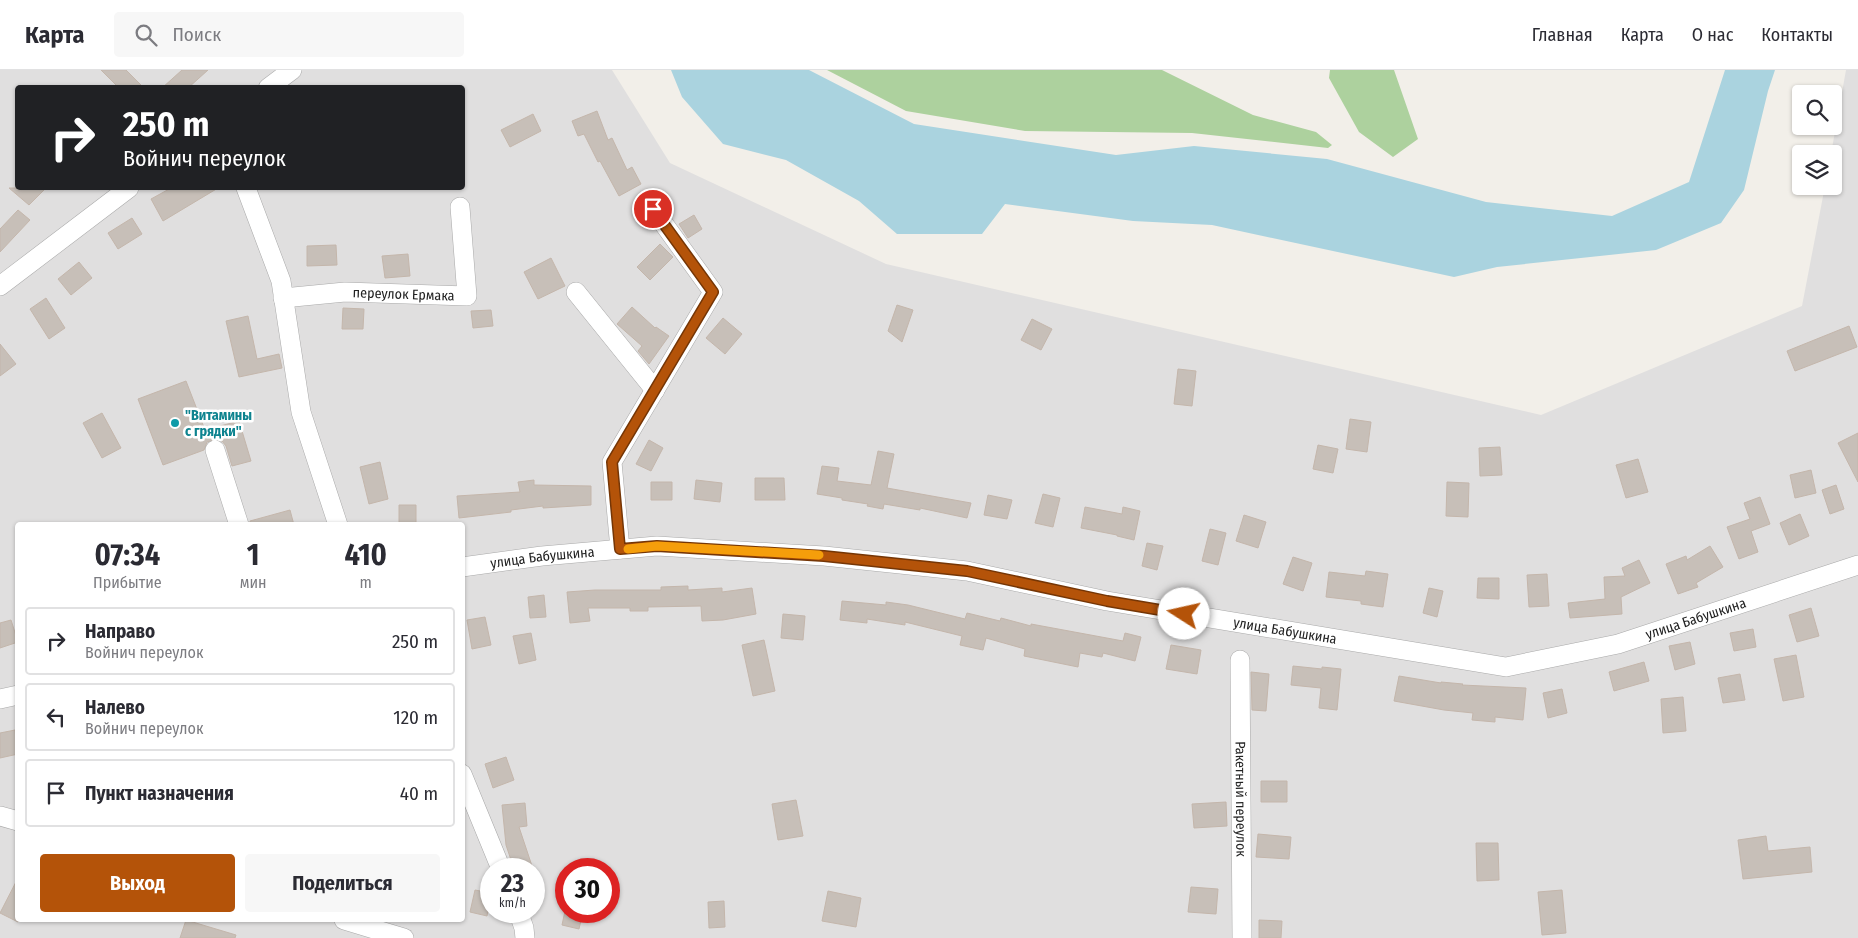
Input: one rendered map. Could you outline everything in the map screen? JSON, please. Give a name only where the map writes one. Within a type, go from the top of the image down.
[{"type":"street","points":[[272,85],[292,70]]},
{"type":"street","points":[[0,286],[126,190]]},
{"type":"street","points":[[247,190],[281,281],[301,412],[337,522]]},
{"type":"street","name":"переулок Ермака","points":[[283,298],[345,292],[467,296],[460,207]]},
{"type":"street","points":[[620,549],[612,462],[713,292],[653,209]]},
{"type":"street","points":[[576,292],[655,390]]},
{"type":"street","points":[[215,450],[238,522]]},
{"type":"street","name":"улица Бабушкина","points":[[465,567],[542,556],[657,546],[814,555],[967,571],[1107,601],[1506,667],[1618,644],[1858,565]]},
{"type":"street","name":"Ракетный переулок","points":[[1240,660],[1242,938]]},
{"type":"street","points":[[0,699],[15,695]]},
{"type":"street","points":[[465,782],[496,858]]},
{"type":"street","points":[[0,816],[15,820]]},
{"type":"street","points":[[351,922],[404,938]]},
{"type":"street","points":[[522,923],[525,938]]},
{"type":"shaded area","points":[[0,70],[612,70],[670,163],[886,264],[1541,415],[1802,306],[1823,195],[1842,195],[1842,145],[1833,145],[1834,135],[1842,135],[1842,92],[1846,70],[1858,70],[1858,938],[0,938]]},
{"type":"green space","points":[[827,70],[1162,70],[1253,115],[1316,132],[1332,145],[1328,148],[1192,133],[1025,131],[906,111]]},
{"type":"green space","points":[[1330,70],[1394,70],[1418,139],[1393,157],[1359,132],[1329,78]]},
{"type":"water","points":[[671,70],[809,70],[914,124],[1116,155],[1194,146],[1327,159],[1486,202],[1612,216],[1689,182],[1725,70],[1775,70],[1768,91],[1744,190],[1721,223],[1656,250],[1497,267],[1454,277],[1212,225],[1133,221],[1005,204],[982,234],[897,234],[859,201],[786,160],[723,144],[682,97]]},
{"type":"building","points":[[101,70],[126,70],[141,85],[116,85]]},
{"type":"building","points":[[182,70],[208,70],[191,85],[165,85]]},
{"type":"building","points":[[597,111],[608,140],[612,138],[627,170],[632,167],[641,184],[619,196],[600,161],[598,162],[584,134],[578,136],[572,121]]},
{"type":"building","points":[[533,114],[541,131],[510,147],[501,130]]},
{"type":"building","points":[[9,188],[15,188],[15,190],[44,190],[29,205]]},
{"type":"building","points":[[167,190],[215,190],[163,221],[151,199]]},
{"type":"building","points":[[18,210],[30,220],[0,252],[0,229]]},
{"type":"building","points":[[694,215],[702,229],[688,238],[679,224]]},
{"type":"building","points":[[132,218],[142,234],[118,249],[108,233]]},
{"type":"building","points":[[660,244],[673,257],[650,280],[637,267]]},
{"type":"building","points":[[336,245],[337,265],[307,266],[307,246]]},
{"type":"building","points":[[408,254],[410,276],[385,278],[382,256]]},
{"type":"building","points":[[551,258],[565,286],[538,299],[524,272]]},
{"type":"building","points":[[79,262],[92,278],[71,295],[58,279]]},
{"type":"building","points":[[46,298],[65,328],[49,339],[30,309]]},
{"type":"building","points":[[897,305],[913,310],[902,342],[888,331]]},
{"type":"building","points":[[632,307],[655,328],[669,336],[649,364],[638,351],[642,346],[617,324]]},
{"type":"building","points":[[343,308],[364,309],[363,329],[342,329]]},
{"type":"building","points":[[491,310],[493,326],[473,328],[471,311]]},
{"type":"building","points":[[248,316],[257,359],[279,354],[282,368],[239,377],[226,321]]},
{"type":"building","points":[[723,318],[742,334],[725,354],[706,338]]},
{"type":"building","points":[[1032,319],[1052,329],[1041,350],[1021,340]]},
{"type":"building","points":[[1849,326],[1857,347],[1795,371],[1787,351]]},
{"type":"building","points":[[0,344],[16,364],[0,376]]},
{"type":"building","points":[[1178,369],[1196,371],[1192,406],[1174,404]]},
{"type":"building","name":"\"Витамины с грядки\"","points":[[186,381],[205,430],[239,421],[251,461],[232,466],[226,446],[217,439],[207,442],[204,450],[163,465],[138,399]]},
{"type":"building","points":[[102,413],[121,448],[102,458],[83,423]]},
{"type":"building","points":[[1350,419],[1371,422],[1367,452],[1346,449]]},
{"type":"building","points":[[1858,433],[1858,482],[1838,443]]},
{"type":"building","points":[[649,440],[663,448],[651,471],[636,464]]},
{"type":"building","points":[[1318,445],[1338,449],[1333,473],[1313,469]]},
{"type":"building","points":[[1500,447],[1502,475],[1480,476],[1479,448]]},
{"type":"building","points":[[878,451],[894,454],[887,488],[971,503],[967,518],[920,508],[920,510],[884,504],[883,509],[867,506],[868,504],[842,500],[842,498],[817,494],[822,466],[839,468],[837,481],[871,485]]},
{"type":"building","points":[[1638,459],[1648,492],[1626,498],[1616,465]]},
{"type":"building","points":[[380,462],[388,499],[369,504],[360,467]]},
{"type":"building","points":[[1811,470],[1816,493],[1795,498],[1790,475]]},
{"type":"building","points":[[755,478],[784,478],[785,500],[755,500]]},
{"type":"building","points":[[534,480],[534,485],[591,486],[591,505],[543,508],[543,506],[459,518],[457,496],[520,492],[518,482]]},
{"type":"building","points":[[696,480],[722,483],[720,502],[694,499]]},
{"type":"building","points":[[651,482],[672,482],[672,500],[651,500]]},
{"type":"building","points":[[1447,482],[1469,483],[1468,517],[1446,516]]},
{"type":"building","points":[[1836,485],[1844,509],[1830,514],[1822,490]]},
{"type":"building","points":[[1043,494],[1060,498],[1053,527],[1035,523]]},
{"type":"building","points":[[988,495],[1012,500],[1007,519],[984,515]]},
{"type":"building","points":[[1760,497],[1770,524],[1751,531],[1758,552],[1739,559],[1727,527],[1750,519],[1744,503]]},
{"type":"building","points":[[399,505],[416,505],[416,522],[399,522]]},
{"type":"building","points":[[1085,507],[1122,514],[1123,507],[1140,511],[1134,540],[1081,528]]},
{"type":"building","points":[[290,510],[293,522],[250,522]]},
{"type":"building","points":[[1800,514],[1809,536],[1789,545],[1780,523]]},
{"type":"building","points":[[1244,515],[1266,522],[1258,548],[1236,541]]},
{"type":"building","points":[[1210,529],[1226,533],[1218,565],[1202,561]]},
{"type":"building","points":[[1147,543],[1163,546],[1157,570],[1142,566]]},
{"type":"building","points":[[1710,546],[1723,567],[1696,583],[1698,587],[1678,594],[1666,564],[1686,556],[1687,560]]},
{"type":"building","points":[[1293,557],[1312,563],[1303,591],[1283,584]]},
{"type":"building","points":[[1639,560],[1650,583],[1621,597],[1622,614],[1570,618],[1568,603],[1605,599],[1604,577],[1625,576],[1622,568]]},
{"type":"building","points":[[1366,571],[1388,574],[1383,607],[1361,604],[1361,601],[1326,597],[1329,572],[1365,576]]},
{"type":"building","points":[[1547,574],[1549,606],[1529,607],[1527,575]]},
{"type":"building","points":[[1478,578],[1499,578],[1499,599],[1477,598]]},
{"type":"building","points":[[688,586],[688,590],[722,588],[722,592],[752,588],[756,614],[723,620],[702,621],[701,606],[648,607],[648,611],[630,611],[630,608],[588,608],[590,621],[570,623],[567,592],[661,590],[661,587]]},
{"type":"building","points":[[1429,588],[1443,591],[1437,617],[1423,613]]},
{"type":"building","points":[[544,595],[546,617],[530,618],[528,597]]},
{"type":"building","points":[[842,601],[886,605],[886,602],[908,605],[965,619],[967,613],[1000,621],[1001,618],[1031,626],[1031,624],[1123,641],[1125,633],[1141,637],[1135,661],[1103,653],[1102,657],[1080,653],[1078,667],[1024,656],[1025,649],[986,638],[983,650],[960,645],[962,636],[905,622],[905,625],[867,619],[867,623],[840,620]]},
{"type":"building","points":[[1811,608],[1819,636],[1797,642],[1789,615]]},
{"type":"building","points":[[783,614],[805,616],[803,640],[781,638]]},
{"type":"building","points":[[485,617],[491,645],[472,649],[467,620]]},
{"type":"building","points":[[11,620],[15,633],[15,643],[0,648],[0,623]]},
{"type":"building","points":[[1753,629],[1756,647],[1734,651],[1730,633]]},
{"type":"building","points":[[531,633],[536,660],[519,664],[513,636]]},
{"type":"building","points":[[764,640],[775,691],[753,696],[742,645]]},
{"type":"building","points":[[1690,642],[1695,664],[1675,670],[1669,646]]},
{"type":"building","points":[[1171,645],[1201,650],[1197,674],[1166,669]]},
{"type":"building","points":[[1796,655],[1804,697],[1783,701],[1774,659]]},
{"type":"building","points":[[1644,662],[1649,681],[1614,691],[1609,672]]},
{"type":"building","points":[[1293,666],[1341,669],[1337,710],[1319,708],[1321,688],[1291,685]]},
{"type":"building","points":[[1251,672],[1269,674],[1266,711],[1252,710]]},
{"type":"building","points":[[1740,674],[1745,700],[1723,703],[1718,678]]},
{"type":"building","points":[[1399,676],[1462,685],[1526,688],[1523,720],[1495,717],[1495,722],[1472,720],[1473,713],[1394,701]]},
{"type":"building","points":[[1562,689],[1567,713],[1548,718],[1543,693]]},
{"type":"building","points":[[1683,697],[1686,731],[1663,733],[1661,699]]},
{"type":"building","points":[[15,730],[15,755],[0,758],[0,733]]},
{"type":"building","points":[[506,757],[514,780],[493,788],[485,764]]},
{"type":"building","points":[[1261,781],[1287,781],[1287,802],[1261,802]]},
{"type":"building","points":[[796,800],[803,836],[778,840],[772,804]]},
{"type":"building","points":[[1226,802],[1227,826],[1194,828],[1192,804]]},
{"type":"building","points":[[525,803],[527,826],[519,827],[529,858],[510,858],[506,845],[502,805]]},
{"type":"building","points":[[1258,834],[1291,837],[1289,859],[1256,857]]},
{"type":"building","points":[[1766,836],[1768,851],[1810,847],[1812,872],[1743,879],[1738,840]]},
{"type":"building","points":[[1476,843],[1498,843],[1499,880],[1477,881]]},
{"type":"building","points":[[15,884],[15,920],[0,913]]},
{"type":"building","points":[[1191,887],[1218,889],[1216,914],[1188,912]]},
{"type":"building","points":[[475,890],[480,891],[480,914],[470,912]]},
{"type":"building","points":[[1562,890],[1566,933],[1542,935],[1538,892]]},
{"type":"building","points":[[828,891],[861,898],[856,927],[822,921]]},
{"type":"building","points":[[724,901],[725,927],[709,928],[708,902]]},
{"type":"building","points":[[1259,920],[1282,921],[1281,938],[1259,938]]},
{"type":"building","points":[[185,922],[193,922],[236,935],[235,938],[180,938]]},
{"type":"building","points":[[562,923],[580,923],[579,929],[562,925]]},
{"type":"slow traffic","points":[[628,549],[657,546],[819,555]]},
{"type":"place","name":"\"Витамины с грядки\"","points":[[175,423]]},
{"type":"route","points":[[653,209],[713,292],[612,462],[620,549],[657,546],[824,556],[967,571],[1107,601],[1184,614]]}]
